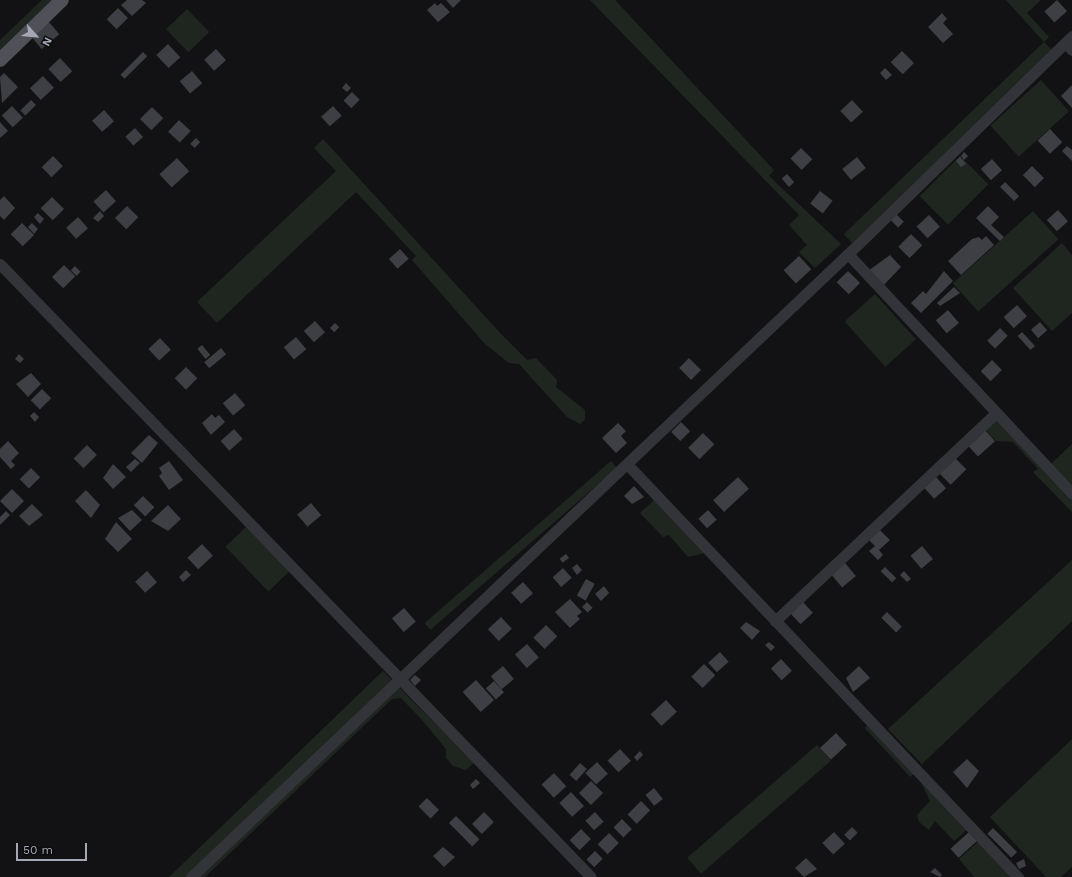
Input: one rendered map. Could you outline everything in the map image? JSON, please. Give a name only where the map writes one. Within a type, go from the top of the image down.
[{"type":"main road","points":[[0,60],[62,0]]},
{"type":"lane","points":[[191,877],[1070,43]]},
{"type":"lane","points":[[848,254],[1072,493]]},
{"type":"lane","points":[[0,264],[401,678],[591,877]]},
{"type":"lane","points":[[775,621],[996,413]]},
{"type":"lane","points":[[627,464],[1018,877]]},
{"type":"shaded area","points":[[42,0],[56,0],[0,54],[0,40]]},
{"type":"shaded area","points":[[590,0],[615,0],[774,170],[769,176],[841,244],[815,268],[799,252],[807,245],[789,225],[799,215]]},
{"type":"shaded area","points":[[1006,0],[1041,0],[1027,13],[1049,37],[1044,42]]},
{"type":"shaded area","points":[[187,9],[209,32],[188,52],[166,29]]},
{"type":"shaded area","points":[[1044,42],[1052,50],[852,243],[844,234]]},
{"type":"shaded area","points":[[1041,80],[1069,111],[1019,157],[990,126]]},
{"type":"shaded area","points":[[323,139],[502,335],[527,360],[536,358],[557,380],[556,387],[585,410],[585,419],[580,424],[567,417],[519,364],[509,363],[485,344],[412,260],[416,256],[356,192],[217,323],[197,302],[336,171],[314,148]]},
{"type":"shaded area","points":[[960,156],[988,184],[948,225],[920,196]]},
{"type":"shaded area","points":[[1033,211],[1058,239],[978,312],[953,283]]},
{"type":"shaded area","points":[[1062,243],[1072,255],[1072,313],[1052,331],[1013,288]]},
{"type":"shaded area","points":[[875,294],[916,339],[885,367],[845,321]]},
{"type":"shaded area","points":[[996,417],[1072,499],[1072,512],[1033,472],[1038,469],[1013,442],[996,441],[984,428]]},
{"type":"shaded area","points":[[1072,444],[1072,484],[1070,486],[1051,464]]},
{"type":"shaded area","points":[[611,461],[617,468],[430,630],[425,623]]},
{"type":"shaded area","points":[[654,500],[705,553],[688,557],[669,535],[663,537],[640,513]]},
{"type":"shaded area","points":[[247,526],[290,571],[268,591],[225,547]]},
{"type":"shaded area","points":[[1072,560],[1072,621],[922,764],[888,729]]},
{"type":"shaded area","points":[[383,671],[474,763],[466,770],[453,766],[446,758],[446,749],[422,720],[401,698],[392,699],[205,877],[169,877]]},
{"type":"shaded area","points":[[869,724],[915,773],[910,777],[865,728]]},
{"type":"shaded area","points":[[1072,739],[1072,867],[1061,877],[1046,877],[990,817]]},
{"type":"shaded area","points":[[817,745],[831,761],[701,874],[687,858]]},
{"type":"shaded area","points":[[919,778],[968,829],[954,841],[935,821],[929,830],[919,822],[917,815],[930,801]]},
{"type":"shaded area","points":[[979,841],[1013,877],[974,877],[959,859]]},
{"type":"building","points":[[127,0],[142,0],[146,3],[132,16],[121,5]]},
{"type":"building","points":[[446,0],[461,0],[453,8]]},
{"type":"building","points":[[1057,0],[1067,11],[1054,23],[1044,11]]},
{"type":"building","points":[[435,3],[437,6],[441,3],[450,12],[438,22],[427,10]]},
{"type":"building","points":[[118,8],[128,18],[117,29],[107,19]]},
{"type":"building","points":[[942,13],[947,19],[943,23],[953,34],[943,43],[928,27]]},
{"type":"building","points":[[49,22],[59,34],[42,49],[31,37]]},
{"type":"building","points":[[168,44],[180,57],[169,68],[156,55]]},
{"type":"building","points":[[216,49],[226,60],[214,71],[204,60]]},
{"type":"building","points":[[902,51],[914,63],[903,74],[891,62]]},
{"type":"building","points":[[143,52],[147,56],[125,79],[120,75]]},
{"type":"building","points":[[60,58],[72,71],[61,82],[48,69]]},
{"type":"building","points":[[885,68],[892,75],[886,80],[880,73]]},
{"type":"building","points":[[192,71],[202,83],[190,94],[180,81]]},
{"type":"building","points":[[4,73],[18,87],[2,103],[0,77]]},
{"type":"building","points":[[43,76],[54,88],[41,100],[30,88]]},
{"type":"building","points":[[346,83],[351,88],[347,92],[342,88]]},
{"type":"building","points":[[1072,85],[1072,108],[1061,96]]},
{"type":"building","points":[[352,92],[360,100],[351,108],[344,100]]},
{"type":"building","points":[[31,100],[36,105],[25,116],[20,111]]},
{"type":"building","points":[[852,100],[863,112],[851,123],[840,111]]},
{"type":"building","points":[[12,106],[23,118],[13,127],[2,116]]},
{"type":"building","points":[[333,106],[342,116],[330,126],[321,117]]},
{"type":"building","points":[[152,107],[163,118],[151,130],[140,119]]},
{"type":"building","points":[[104,110],[114,121],[102,132],[92,121]]},
{"type":"building","points":[[179,120],[191,131],[180,143],[168,132]]},
{"type":"building","points":[[0,122],[8,131],[0,138]]},
{"type":"building","points":[[135,128],[143,137],[133,146],[125,137]]},
{"type":"building","points":[[1050,129],[1062,142],[1050,154],[1038,141]]},
{"type":"building","points":[[196,138],[200,142],[195,148],[190,144]]},
{"type":"building","points":[[1067,146],[1072,150],[1072,161],[1062,151]]},
{"type":"building","points":[[801,148],[812,159],[802,170],[790,159]]},
{"type":"building","points":[[964,152],[968,156],[964,160],[961,156]]},
{"type":"building","points":[[53,156],[63,166],[52,177],[42,167]]},
{"type":"building","points":[[857,157],[866,168],[851,180],[842,169]]},
{"type":"building","points":[[960,157],[966,164],[961,167],[956,161]]},
{"type":"building","points":[[177,158],[189,171],[172,188],[159,174]]},
{"type":"building","points":[[992,159],[1002,170],[991,180],[981,169]]},
{"type":"building","points":[[1032,166],[1044,178],[1035,187],[1023,175]]},
{"type":"building","points":[[787,174],[794,182],[789,187],[782,179]]},
{"type":"building","points":[[1005,182],[1019,196],[1014,201],[1000,187]]},
{"type":"building","points":[[106,190],[116,201],[103,213],[93,201]]},
{"type":"building","points":[[820,191],[833,201],[823,213],[810,204]]},
{"type":"building","points":[[4,196],[15,208],[4,220],[0,216],[0,200]]},
{"type":"building","points":[[52,197],[64,209],[53,220],[41,208]]},
{"type":"building","points":[[127,206],[138,217],[126,229],[115,218]]},
{"type":"building","points":[[988,206],[999,217],[991,225],[1004,237],[1000,241],[976,218]]},
{"type":"building","points":[[1058,210],[1068,221],[1057,231],[1047,220]]},
{"type":"building","points":[[100,211],[104,216],[98,222],[93,218]]},
{"type":"building","points":[[38,213],[44,219],[40,224],[34,217]]},
{"type":"building","points":[[896,214],[904,222],[898,227],[890,220]]},
{"type":"building","points":[[929,215],[940,227],[927,238],[917,227]]},
{"type":"building","points":[[78,217],[88,228],[76,239],[66,228]]},
{"type":"building","points":[[22,223],[34,235],[23,246],[11,234]]},
{"type":"building","points":[[32,223],[38,229],[34,234],[28,227]]},
{"type":"building","points":[[911,234],[922,245],[910,258],[898,247]]},
{"type":"building","points":[[986,236],[994,245],[961,275],[948,261],[972,239],[979,237],[982,240]]},
{"type":"building","points":[[400,249],[409,259],[398,269],[389,259]]},
{"type":"building","points":[[890,255],[901,267],[882,287],[868,271]]},
{"type":"building","points":[[799,256],[811,269],[796,283],[784,270]]},
{"type":"building","points":[[64,265],[75,276],[63,288],[52,277]]},
{"type":"building","points":[[75,266],[81,272],[76,276],[71,270]]},
{"type":"building","points":[[848,271],[860,283],[849,294],[837,282]]},
{"type":"building","points":[[944,271],[953,281],[921,313],[911,303],[923,291],[926,294]]},
{"type":"building","points":[[954,287],[960,293],[940,306],[937,303]]},
{"type":"building","points":[[1017,305],[1027,316],[1014,328],[1004,317]]},
{"type":"building","points":[[948,310],[959,323],[947,333],[936,320]]},
{"type":"building","points":[[315,321],[325,332],[314,342],[304,331]]},
{"type":"building","points":[[1040,322],[1047,330],[1038,338],[1031,330]]},
{"type":"building","points":[[335,323],[339,327],[334,332],[330,328]]},
{"type":"building","points":[[1000,328],[1008,336],[995,349],[987,341]]},
{"type":"building","points":[[1022,332],[1035,346],[1031,350],[1018,336]]},
{"type":"building","points":[[296,337],[306,349],[294,360],[284,347]]},
{"type":"building","points":[[160,338],[171,350],[159,361],[148,349]]},
{"type":"building","points":[[202,345],[210,355],[206,359],[197,349]]},
{"type":"building","points":[[221,348],[226,354],[209,368],[204,362]]},
{"type":"building","points":[[19,354],[24,359],[20,363],[15,359]]},
{"type":"building","points":[[689,358],[701,370],[691,380],[679,368]]},
{"type":"building","points":[[992,360],[1002,370],[991,381],[981,371]]},
{"type":"building","points":[[186,367],[197,378],[186,390],[175,378]]},
{"type":"building","points":[[31,373],[41,384],[28,397],[16,384]]},
{"type":"building","points":[[42,389],[51,398],[40,410],[31,400]]},
{"type":"building","points":[[235,393],[245,405],[233,416],[223,403]]},
{"type":"building","points":[[34,412],[39,417],[35,422],[30,416]]},
{"type":"building","points":[[212,414],[215,418],[219,415],[225,422],[211,435],[202,423]]},
{"type":"building","points":[[681,422],[690,431],[680,441],[671,432]]},
{"type":"building","points":[[618,423],[626,431],[621,436],[627,443],[616,453],[602,438]]},
{"type":"building","points":[[234,429],[243,439],[229,451],[221,441]]},
{"type":"building","points":[[985,430],[995,441],[978,457],[968,445]]},
{"type":"building","points":[[703,433],[714,444],[699,459],[688,448]]},
{"type":"building","points":[[149,435],[158,443],[142,463],[131,453]]},
{"type":"building","points":[[8,441],[19,453],[11,461],[15,465],[11,469],[0,457],[0,449]]},
{"type":"building","points":[[87,445],[97,455],[83,468],[74,458]]},
{"type":"building","points":[[955,458],[966,469],[951,485],[939,474]]},
{"type":"building","points":[[135,459],[140,463],[131,472],[126,467]]},
{"type":"building","points":[[169,461],[183,480],[169,490],[159,476],[162,473],[159,468]]},
{"type":"building","points":[[113,464],[126,477],[113,489],[103,478]]},
{"type":"building","points":[[31,468],[40,477],[29,489],[20,479]]},
{"type":"building","points":[[738,477],[749,489],[724,512],[713,500]]},
{"type":"building","points":[[936,477],[946,488],[934,499],[924,488]]},
{"type":"building","points":[[634,486],[644,497],[632,504],[624,496]]},
{"type":"building","points":[[12,489],[24,501],[12,513],[0,501]]},
{"type":"building","points":[[86,490],[100,505],[91,518],[75,501]]},
{"type":"building","points":[[143,496],[154,507],[145,517],[134,505]]},
{"type":"building","points":[[311,503],[321,515],[307,527],[297,515]]},
{"type":"building","points":[[32,504],[43,515],[29,526],[19,516]]},
{"type":"building","points":[[168,505],[181,519],[168,531],[151,521]]},
{"type":"building","points":[[132,510],[142,520],[130,531],[118,518]]},
{"type":"building","points":[[708,510],[717,520],[707,528],[698,519]]},
{"type":"building","points":[[6,511],[10,515],[0,525],[0,517]]},
{"type":"building","points":[[116,522],[132,539],[118,552],[105,539]]},
{"type":"building","points":[[879,529],[890,540],[879,550],[883,555],[878,560],[869,551],[875,546],[868,539]]},
{"type":"building","points":[[202,544],[213,556],[198,569],[187,558]]},
{"type":"building","points":[[922,546],[933,559],[921,569],[911,556]]},
{"type":"building","points":[[566,554],[569,558],[563,563],[560,559]]},
{"type":"building","points":[[845,563],[856,576],[842,588],[831,575]]},
{"type":"building","points":[[577,564],[582,570],[577,575],[572,568]]},
{"type":"building","points":[[885,567],[896,578],[892,583],[881,571]]},
{"type":"building","points":[[563,568],[572,578],[561,587],[553,577]]},
{"type":"building","points":[[186,570],[191,575],[183,582],[179,577]]},
{"type":"building","points":[[147,571],[157,582],[145,593],[135,582]]},
{"type":"building","points":[[904,571],[911,579],[907,582],[900,575]]},
{"type":"building","points":[[586,579],[595,584],[586,600],[577,596]]},
{"type":"building","points":[[523,582],[533,593],[521,604],[511,593]]},
{"type":"building","points":[[604,586],[609,593],[601,601],[595,594]]},
{"type":"building","points":[[570,599],[582,612],[577,616],[580,619],[570,628],[555,612]]},
{"type":"building","points":[[802,601],[813,613],[800,624],[790,613]]},
{"type":"building","points":[[587,602],[593,608],[588,613],[582,607]]},
{"type":"building","points":[[404,608],[416,622],[404,632],[392,618]]},
{"type":"building","points":[[887,612],[902,627],[896,633],[881,618]]},
{"type":"building","points":[[501,617],[512,629],[499,641],[488,629]]},
{"type":"building","points":[[746,622],[760,631],[752,640],[740,628]]},
{"type":"building","points":[[546,625],[557,636],[545,649],[533,638]]},
{"type":"building","points":[[769,642],[775,647],[771,651],[765,645]]},
{"type":"building","points":[[527,644],[539,658],[527,668],[515,654]]},
{"type":"building","points":[[720,652],[729,662],[717,672],[708,663]]},
{"type":"building","points":[[781,659],[792,671],[782,680],[771,669]]},
{"type":"building","points":[[704,664],[715,675],[703,688],[691,677]]},
{"type":"building","points":[[503,666],[514,679],[502,689],[491,676]]},
{"type":"building","points":[[859,666],[870,678],[853,692],[846,678]]},
{"type":"building","points":[[415,675],[421,680],[415,686],[410,680]]},
{"type":"building","points":[[476,680],[494,700],[481,712],[463,692]]},
{"type":"building","points":[[494,681],[504,692],[496,700],[486,688]]},
{"type":"building","points":[[666,700],[677,712],[662,726],[651,714]]},
{"type":"building","points":[[836,733],[847,745],[831,760],[820,748]]},
{"type":"building","points":[[620,749],[631,761],[618,772],[608,761]]},
{"type":"building","points":[[640,751],[643,755],[637,761],[634,757]]},
{"type":"building","points":[[967,759],[979,771],[967,788],[953,772]]},
{"type":"building","points":[[597,762],[608,774],[596,785],[585,773]]},
{"type":"building","points":[[580,763],[587,769],[576,781],[570,775]]},
{"type":"building","points":[[554,773],[566,786],[554,798],[542,785]]},
{"type":"building","points":[[476,779],[480,783],[473,789],[470,785]]},
{"type":"building","points":[[591,781],[603,793],[591,805],[579,793]]},
{"type":"building","points":[[654,788],[663,799],[654,806],[645,795]]},
{"type":"building","points":[[571,792],[584,806],[572,817],[559,803]]},
{"type":"building","points":[[427,798],[439,810],[431,819],[419,806]]},
{"type":"building","points":[[641,801],[650,810],[637,824],[628,814]]},
{"type":"building","points":[[484,812],[494,822],[482,834],[472,824]]},
{"type":"building","points":[[595,812],[604,822],[594,830],[585,821]]},
{"type":"building","points":[[456,816],[479,839],[472,846],[449,823]]},
{"type":"building","points":[[622,819],[632,829],[623,837],[614,827]]},
{"type":"building","points":[[852,827],[858,833],[850,840],[844,835]]},
{"type":"building","points":[[993,828],[1017,852],[1011,858],[987,834]]},
{"type":"building","points":[[581,829],[591,839],[580,850],[570,840]]},
{"type":"building","points":[[834,832],[845,844],[833,855],[822,843]]},
{"type":"building","points":[[969,832],[977,841],[958,858],[950,849]]},
{"type":"building","points":[[609,833],[619,843],[608,854],[598,844]]},
{"type":"building","points":[[443,847],[455,857],[444,867],[433,856]]},
{"type":"building","points":[[595,851],[603,859],[594,867],[587,859]]},
{"type":"building","points":[[806,858],[817,869],[804,877],[795,868]]},
{"type":"building","points":[[1024,859],[1026,866],[1019,869],[1016,863]]},
{"type":"building","points":[[935,868],[942,875],[940,877],[930,872]]}]
